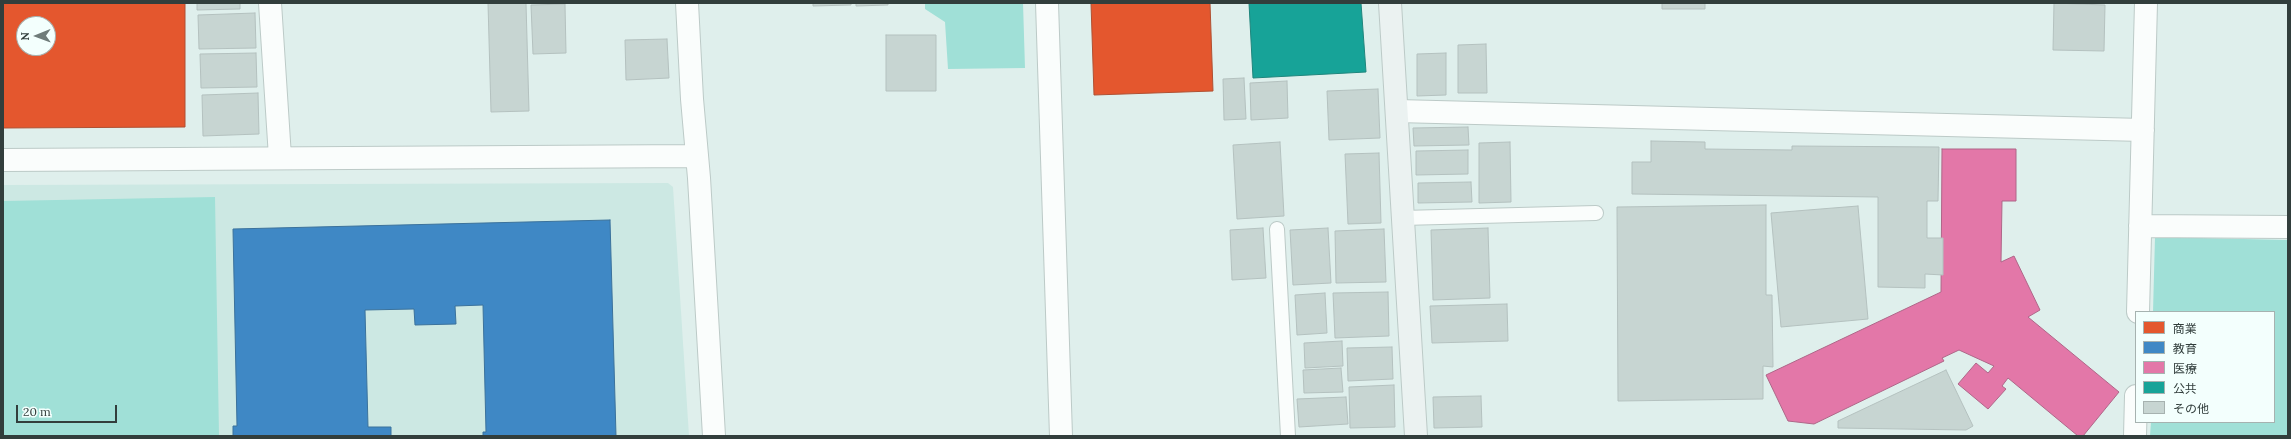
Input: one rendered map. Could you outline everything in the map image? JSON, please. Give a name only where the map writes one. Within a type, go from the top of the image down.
[{"type":"street","points":[[270,3],[280,157]]},
{"type":"street","points":[[687,3],[714,436]]},
{"type":"street","points":[[1047,3],[1061,436]]},
{"type":"street","points":[[1390,3],[1416,436]]},
{"type":"street","points":[[2138,311],[2144,130],[2146,3]]},
{"type":"street","points":[[1397,111],[2144,130]]},
{"type":"street","points":[[3,160],[280,157],[696,156]]},
{"type":"street","points":[[2140,226],[2288,228]]},
{"type":"street","points":[[2135,423],[2135,436]]},
{"type":"lane","points":[[1402,218],[1596,213]]},
{"type":"lane","points":[[1277,229],[1288,436]]},
{"type":"shaded area","points":[[925,3],[1023,3],[1025,68],[948,69],[945,22],[925,9]]},
{"type":"shaded area","points":[[668,183],[673,187],[689,436],[3,436],[3,185]]},
{"type":"shaded area","points":[[215,197],[219,436],[3,436],[3,201]]},
{"type":"shaded area","points":[[2155,237],[2288,240],[2288,436],[2150,436],[2151,423],[2275,423],[2275,311],[2153,311]]},
{"type":"building: 商業","points":[[3,3],[185,3],[185,127],[3,128]]},
{"type":"building: 商業","points":[[1091,3],[1210,3],[1213,91],[1094,95]]},
{"type":"building: 教育","points":[[610,220],[616,436],[483,436],[483,432],[486,432],[483,305],[455,306],[456,324],[415,325],[414,309],[365,310],[368,427],[391,427],[391,436],[233,436],[233,426],[237,426],[233,229]]},
{"type":"building: 医療","points":[[1942,149],[2016,149],[2016,201],[2002,201],[2001,262],[2014,256],[2040,310],[2028,317],[2119,392],[2083,436],[2078,436],[2008,378],[2002,386],[2006,389],[1988,409],[1958,384],[1976,363],[1988,373],[1994,366],[1959,350],[1942,358],[1944,361],[1814,424],[1788,421],[1766,375],[1941,292]]},
{"type":"building: 公共","points":[[1249,3],[1361,3],[1366,72],[1253,78]]},
{"type":"building: その他","points":[[197,3],[240,3],[240,9],[197,10]]},
{"type":"building: その他","points":[[488,3],[526,3],[529,111],[491,112]]},
{"type":"building: その他","points":[[813,3],[851,3],[851,5],[813,6]]},
{"type":"building: その他","points":[[856,3],[888,3],[888,5],[856,6]]},
{"type":"building: その他","points":[[1662,3],[1705,3],[1705,9],[1662,9]]},
{"type":"building: その他","points":[[2054,3],[2105,5],[2104,51],[2053,50]]},
{"type":"building: その他","points":[[565,4],[566,53],[533,54],[531,5]]},
{"type":"building: その他","points":[[255,13],[256,48],[199,49],[198,15]]},
{"type":"building: その他","points":[[886,35],[936,35],[936,91],[886,91]]},
{"type":"building: その他","points":[[667,39],[669,78],[626,80],[625,40]]},
{"type":"building: その他","points":[[1486,44],[1487,93],[1458,93],[1458,45]]},
{"type":"building: その他","points":[[256,53],[257,87],[201,88],[200,54]]},
{"type":"building: その他","points":[[1446,53],[1446,95],[1417,96],[1417,54]]},
{"type":"building: その他","points":[[1244,78],[1246,119],[1224,120],[1223,79]]},
{"type":"building: その他","points":[[1287,81],[1288,118],[1251,120],[1250,83]]},
{"type":"building: その他","points":[[1378,89],[1380,138],[1329,140],[1327,91]]},
{"type":"building: その他","points":[[258,93],[259,134],[203,136],[202,95]]},
{"type":"building: その他","points":[[1468,127],[1469,145],[1414,146],[1413,128]]},
{"type":"building: その他","points":[[1651,141],[1705,142],[1705,149],[1792,150],[1792,146],[1939,147],[1938,201],[1927,201],[1927,238],[1943,238],[1943,275],[1925,274],[1925,288],[1878,287],[1878,197],[1632,194],[1632,162],[1651,162]]},
{"type":"building: その他","points":[[1280,142],[1284,216],[1237,219],[1233,145]]},
{"type":"building: その他","points":[[1510,142],[1511,202],[1479,203],[1479,143]]},
{"type":"building: その他","points":[[1468,150],[1468,174],[1416,175],[1416,151]]},
{"type":"building: その他","points":[[1379,153],[1381,223],[1348,224],[1345,154]]},
{"type":"building: その他","points":[[1471,182],[1472,202],[1418,203],[1418,183]]},
{"type":"building: その他","points":[[1766,205],[1766,295],[1772,295],[1773,367],[1763,366],[1763,399],[1618,401],[1617,207]]},
{"type":"building: その他","points":[[1858,206],[1868,319],[1781,327],[1771,213]]},
{"type":"building: その他","points":[[1263,228],[1266,278],[1232,280],[1230,230]]},
{"type":"building: その他","points":[[1328,228],[1331,283],[1293,285],[1290,230]]},
{"type":"building: その他","points":[[1488,228],[1490,298],[1433,300],[1431,230]]},
{"type":"building: その他","points":[[1384,229],[1386,282],[1336,283],[1335,231]]},
{"type":"building: その他","points":[[1388,292],[1389,336],[1335,338],[1333,293]]},
{"type":"building: その他","points":[[1325,293],[1327,333],[1297,335],[1295,295]]},
{"type":"building: その他","points":[[1507,304],[1508,341],[1432,343],[1430,306]]},
{"type":"building: その他","points":[[1342,341],[1343,366],[1305,368],[1304,343]]},
{"type":"building: その他","points":[[1392,347],[1393,379],[1348,381],[1347,348]]},
{"type":"building: その他","points":[[1341,368],[1343,392],[1304,393],[1303,370]]},
{"type":"building: その他","points":[[1946,370],[1973,426],[1966,430],[1838,428],[1838,421]]},
{"type":"building: その他","points":[[1394,385],[1395,427],[1350,428],[1349,387]]},
{"type":"building: その他","points":[[1481,396],[1482,427],[1434,428],[1433,397]]},
{"type":"building: その他","points":[[1346,397],[1348,424],[1299,427],[1297,399]]}]
